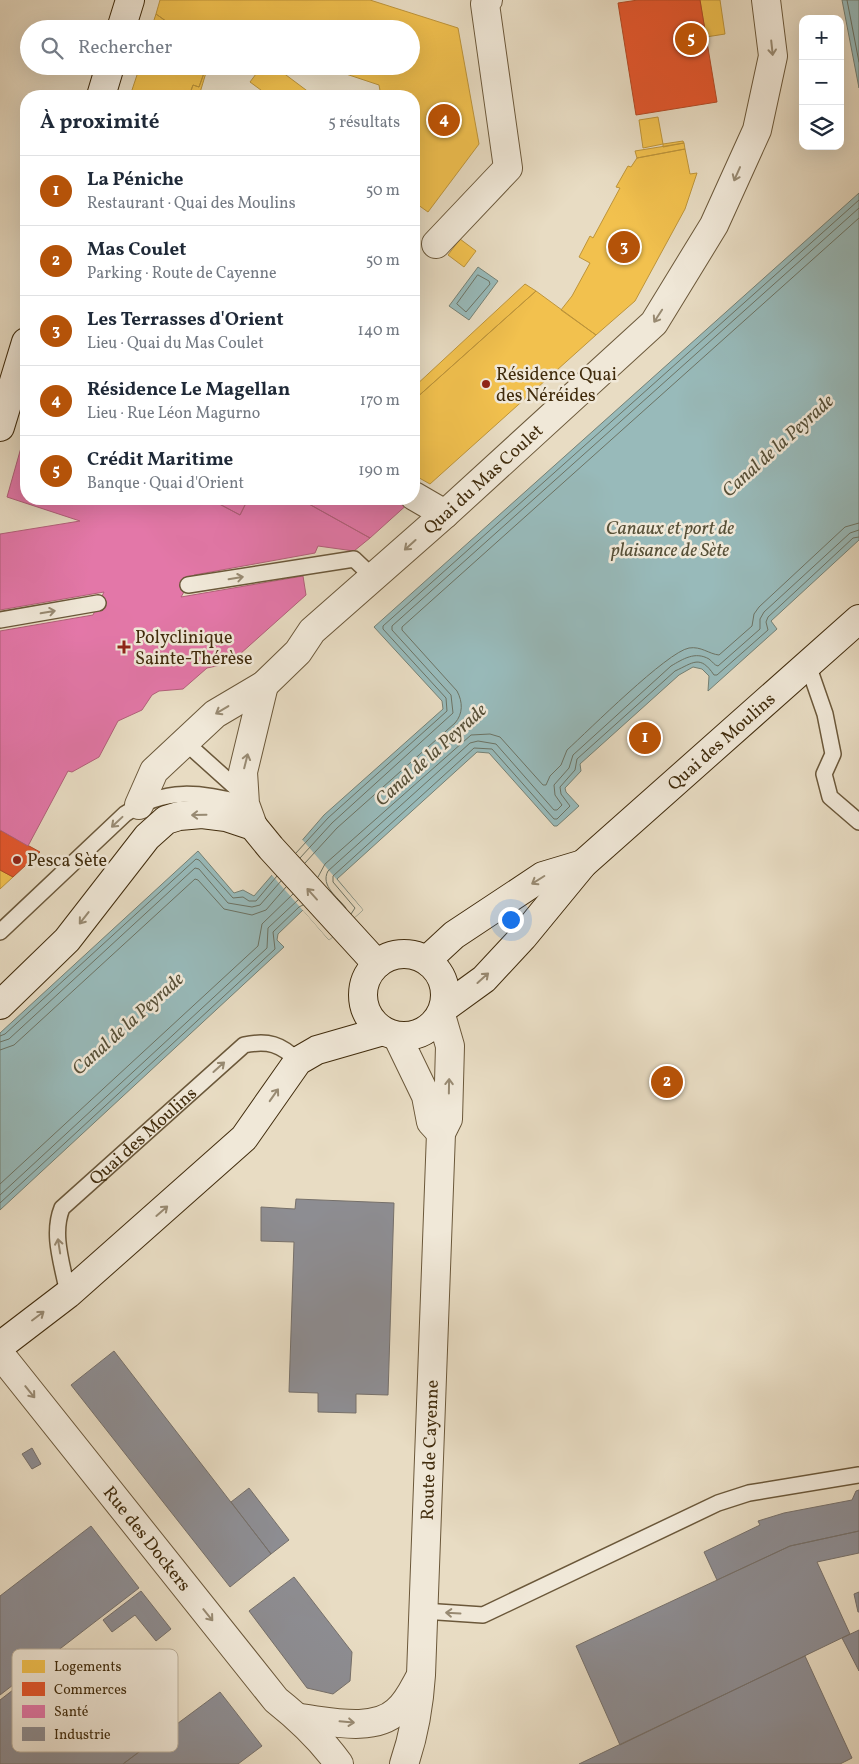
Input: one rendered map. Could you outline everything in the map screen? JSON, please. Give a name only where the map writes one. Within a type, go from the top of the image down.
[{"type":"street","points":[[124,20],[130,0]]},
{"type":"street","name":"Quai du Mas Coulet","points":[[138,805],[154,771],[185,742],[215,714],[264,685],[298,652],[312,631],[374,578],[654,323],[714,225],[757,130],[774,56],[766,0]]},
{"type":"street","points":[[436,244],[508,168],[487,1]]},
{"type":"street","points":[[103,90],[107,75]]},
{"type":"street","points":[[0,427],[20,362]]},
{"type":"street","points":[[420,499],[445,514]]},
{"type":"street","name":"Quai des Moulins","points":[[443,1012],[484,979],[523,937],[583,864],[859,619]]},
{"type":"street","points":[[264,685],[243,772],[247,808],[271,848],[377,964]]},
{"type":"street","points":[[0,1005],[67,940],[146,837],[166,820],[179,816],[202,814],[226,817],[247,808]]},
{"type":"street","points":[[427,960],[454,935],[544,876],[583,864]]},
{"type":"street","points":[[0,1346],[68,1294],[244,1138],[298,1061],[317,1050],[390,1034],[410,1037],[422,1033],[433,1026],[443,1012],[445,986],[441,976],[427,960],[402,954],[389,957],[377,964],[369,974],[364,986],[363,999],[366,1012],[373,1023],[390,1034],[426,1096],[431,1122],[441,1133]]},
{"type":"street","name":"Route de Cayenne","points":[[404,1764],[412,1740],[420,1700],[441,1133],[448,1118],[450,1046],[443,1012]]},
{"type":"street","name":"Rue des Dockers","points":[[0,1354],[276,1700],[298,1718],[326,1746],[339,1764]]},
{"type":"street","points":[[298,1718],[363,1724],[381,1721],[397,1712],[410,1696],[421,1675]]},
{"type":"lane","points":[[188,585],[354,559],[374,578]]},
{"type":"lane","points":[[0,620],[98,603]]},
{"type":"lane","points":[[808,665],[825,714],[833,754],[824,774],[830,797],[859,822]]},
{"type":"lane","points":[[185,742],[247,808]]},
{"type":"lane","name":"Quai du Mas Coulet","points":[[0,932],[125,814],[138,805],[176,794],[214,796],[247,808]]},
{"type":"lane","name":"Quai des Moulins","points":[[68,1294],[58,1243],[56,1221],[62,1208],[244,1045],[263,1041],[288,1050],[298,1061]]},
{"type":"lane","points":[[423,1611],[483,1615],[718,1503],[750,1493],[859,1475]]},
{"type":"water","points":[[842,0],[859,0],[859,88]]},
{"type":"water","name":"Canaux et port de plaisance de Sète","points":[[859,193],[859,540],[771,621],[777,629],[708,691],[709,676],[702,669],[693,667],[679,675],[580,764],[581,771],[565,788],[566,792],[579,806],[557,826],[554,826],[489,753],[477,752],[337,879],[363,910],[329,940],[303,910],[278,934],[277,940],[284,947],[0,1210],[0,1033],[198,851],[234,893],[243,890],[254,896],[324,815],[443,709],[442,701],[374,627]]},
{"type":"water","points":[[478,267],[498,281],[469,320],[449,306]]},
{"type":"pier","points":[[300,837],[363,910],[329,940],[270,873]]},
{"type":"building: Logements","points":[[160,0],[370,0],[458,28],[479,144],[428,212],[420,206],[420,90],[380,90],[379,85],[349,75],[420,75],[420,20],[164,20],[156,14]]},
{"type":"building: Logements","points":[[700,0],[720,0],[725,34],[706,37]]},
{"type":"building: Logements","points":[[156,14],[164,20],[154,20]]},
{"type":"building: Logements","points":[[137,75],[203,75],[199,87],[193,85],[191,90],[132,90]]},
{"type":"building: Logements","points":[[203,75],[205,75],[201,90],[191,90],[193,85],[199,87]]},
{"type":"building: Logements","points":[[255,75],[286,75],[306,90],[261,90],[250,82]]},
{"type":"building: Logements","points":[[658,117],[663,144],[643,148],[639,120]]},
{"type":"building: Logements","points":[[683,141],[684,143],[663,147],[663,144]]},
{"type":"building: Logements","points":[[684,143],[685,149],[637,158],[635,151]]},
{"type":"building: Logements","points":[[685,149],[690,174],[697,173],[685,209],[635,301],[596,335],[561,310],[572,296],[590,263],[579,257],[590,236],[593,238],[620,188],[616,187],[628,166],[631,167],[637,158]]},
{"type":"building: Logements","points":[[460,239],[476,251],[464,267],[448,255]]},
{"type":"building: Logements","points":[[525,284],[536,291],[420,395],[420,381]]},
{"type":"building: Logements","name":"Résidence Quai des Néréides","points":[[536,291],[596,335],[430,484],[420,478],[420,395]]},
{"type":"building: Logements","points":[[0,870],[13,877],[0,889]]},
{"type":"building: Commerces","points":[[638,0],[700,0],[717,102],[636,115],[618,3]]},
{"type":"building: Commerces","points":[[0,830],[40,852],[13,877],[0,870]]},
{"type":"building: Santé","name":"Polyclinique Sainte-Thérèse","points":[[20,451],[20,501],[7,497]]},
{"type":"building: Santé","name":"Polyclinique Sainte-Thérèse","points":[[31,505],[221,505],[240,515],[245,505],[311,505],[370,538],[354,551],[318,546],[315,553],[194,575],[181,597],[303,576],[306,595],[230,663],[207,668],[183,689],[159,691],[152,695],[142,710],[118,721],[99,757],[72,772],[68,771],[28,846],[0,830],[0,631],[93,615],[104,592],[0,610],[0,534],[80,521]]},
{"type":"building: Santé","points":[[221,505],[245,505],[240,515]]},
{"type":"building: Santé","points":[[311,505],[407,505],[370,538]]},
{"type":"building: Industrie","points":[[296,1199],[394,1203],[388,1395],[356,1394],[356,1413],[318,1412],[318,1393],[289,1392],[294,1242],[261,1241],[261,1207],[295,1209]]},
{"type":"building: Industrie","points":[[114,1351],[271,1554],[230,1587],[71,1385]]},
{"type":"building: Industrie","points":[[32,1448],[41,1464],[32,1469],[22,1454]]},
{"type":"building: Industrie","points":[[249,1488],[289,1540],[271,1554],[231,1502]]},
{"type":"building: Industrie","points":[[859,1490],[859,1531],[790,1546],[717,1580],[704,1552],[760,1525],[758,1521],[784,1513],[852,1500],[856,1491]]},
{"type":"building: Industrie","points":[[91,1526],[139,1588],[60,1649],[12,1649],[12,1686],[0,1695],[0,1596]]},
{"type":"building: Industrie","points":[[859,1531],[859,1553],[817,1562],[850,1634],[620,1745],[576,1646],[790,1546]]},
{"type":"building: Industrie","points":[[294,1577],[352,1652],[350,1681],[333,1694],[307,1688],[249,1611]]},
{"type":"building: Industrie","points":[[141,1591],[171,1629],[156,1641],[135,1615],[112,1632],[103,1620]]},
{"type":"building: Industrie","points":[[859,1592],[859,1612],[858,1612],[854,1594]]},
{"type":"building: Industrie","points":[[859,1630],[859,1671],[842,1638]]},
{"type":"building: Industrie","points":[[805,1656],[852,1758],[840,1764],[579,1764]]},
{"type":"building: Industrie","points":[[12,1691],[12,1752],[139,1752],[123,1764],[0,1764],[0,1700]]},
{"type":"building: Industrie","points":[[220,1692],[262,1746],[238,1764],[123,1764],[139,1752],[178,1752],[178,1723]]},
{"type":"place","name":"Crédit Maritime","points":[[691,39]]},
{"type":"place","name":"Résidence Le Magellan","points":[[444,120]]},
{"type":"place","name":"Les Terrasses d'Orient","points":[[624,247]]},
{"type":"place","name":"Résidence Quai des Néréides","points":[[486,384]]},
{"type":"place","name":"Polyclinique Sainte-Thérèse","points":[[124,647]]},
{"type":"place","name":"La Péniche","points":[[645,738]]},
{"type":"place","name":"Pesca Sète","points":[[17,860]]},
{"type":"place","name":"Mas Coulet","points":[[667,1082]]},
{"type":"water label","name":"Canal de la Peyrade","points":[[777,445]]},
{"type":"water label","name":"Canal de la Peyrade","points":[[430,754]]},
{"type":"water label","name":"Canal de la Peyrade","points":[[127,1023]]}]
